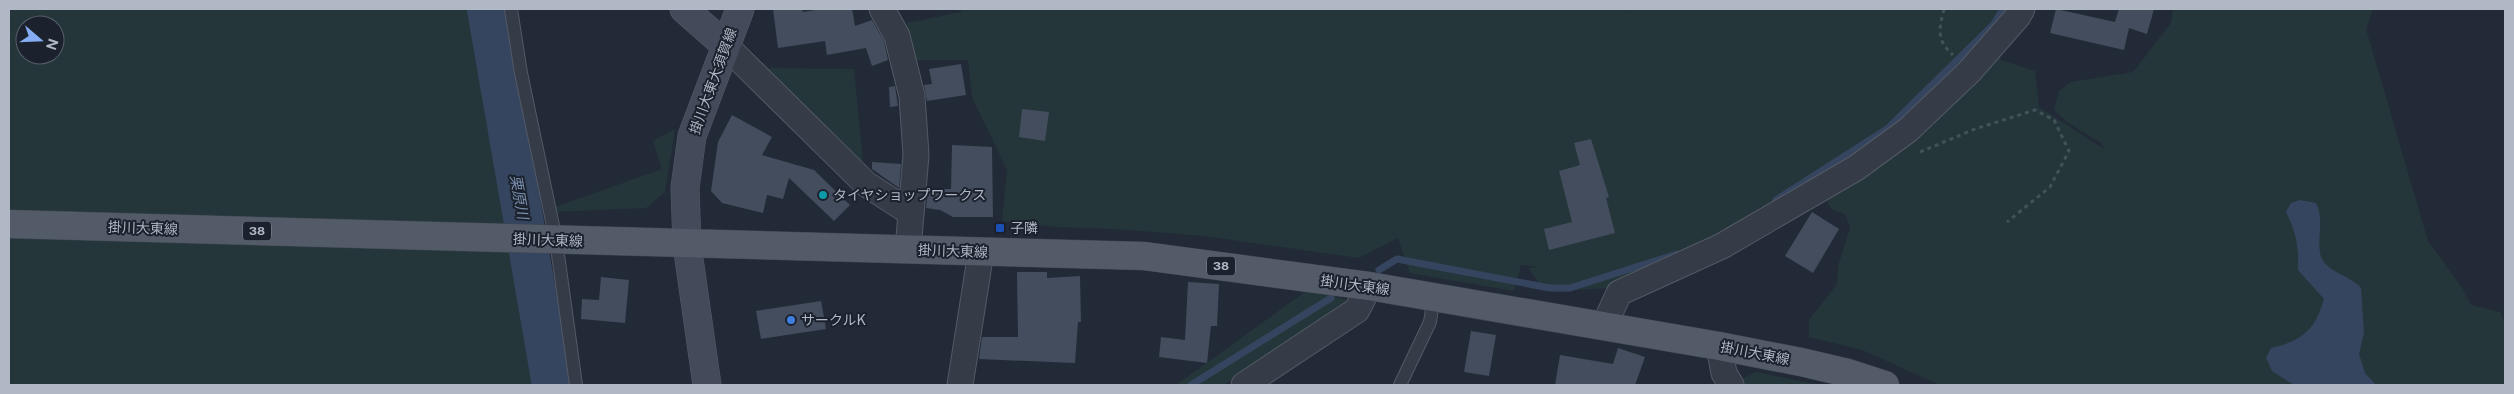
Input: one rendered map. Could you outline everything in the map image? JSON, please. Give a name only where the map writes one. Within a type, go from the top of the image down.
[{"type":"main road","points":[[684,9],[725,45]]},
{"type":"main road","name":"掛川大東大須賀線","points":[[706,385],[687,245],[685,188],[692,136],[740,9]]},
{"type":"main road","name":"掛川大東線","points":[[9,224],[687,245],[1144,256],[1369,286],[1719,346],[1820,366],[1885,385]]},
{"type":"street","points":[[882,9],[897,36],[912,96],[916,154],[908,249]]},
{"type":"street","points":[[1604,326],[1619,293],[1730,241],[1856,168],[1908,130],[1969,72],[2022,9]]},
{"type":"street","points":[[725,45],[866,184],[911,213]]},
{"type":"street","points":[[960,385],[981,252]]},
{"type":"street","points":[[1244,385],[1357,310],[1369,286]]},
{"type":"street","points":[[1719,346],[1724,373],[1731,385]]},
{"type":"lane","points":[[511,9],[520,73],[576,385]]},
{"type":"lane","points":[[1400,385],[1430,322],[1434,297]]},
{"type":"path","points":[[1944,9],[1938,33],[1946,50]]},
{"type":"path","points":[[1916,154],[1975,129],[2035,110],[2054,120],[2069,151],[2050,187],[2007,222]]},
{"type":"shaded area","points":[[9,9],[478,9],[490,63],[508,201],[534,301],[544,385],[9,385]]},
{"type":"shaded area","points":[[961,9],[1630,9],[1631,13],[1631,9],[2007,9],[1994,40],[2001,60],[2035,71],[2039,107],[2104,149],[2101,143],[2067,122],[2054,110],[2059,91],[2071,82],[2133,72],[2171,23],[2173,9],[2373,9],[2366,29],[2428,241],[2463,289],[2471,305],[2500,312],[2505,324],[2505,385],[1940,385],[1862,350],[1809,337],[1809,320],[1837,284],[1838,266],[1850,228],[1846,215],[1832,209],[1827,203],[1829,198],[1785,210],[1759,207],[1731,243],[1615,288],[1544,291],[1529,268],[1539,267],[1521,265],[1514,291],[1410,273],[1398,238],[1359,258],[1204,236],[1115,229],[1057,227],[1002,221],[1007,170],[972,97],[968,60],[911,60],[907,23],[961,12]]},
{"type":"shaded area","points":[[765,68],[854,69],[863,162],[837,140]]},
{"type":"shaded area","points":[[675,129],[665,192],[646,208],[550,212],[550,209],[662,169],[653,141]]},
{"type":"shaded area","points":[[1309,289],[1347,300],[1224,385],[1176,385]]},
{"type":"shaded area","points":[[1756,372],[1819,385],[1730,385]]},
{"type":"water","points":[[2300,200],[2316,203],[2319,210],[2319,244],[2321,257],[2324,262],[2361,288],[2364,333],[2359,354],[2365,373],[2376,385],[2294,385],[2272,371],[2266,358],[2271,348],[2291,342],[2306,332],[2316,319],[2324,299],[2298,270],[2296,240],[2286,212],[2291,203]]},
{"type":"building","points":[[773,9],[802,9],[803,12],[821,9],[852,9],[855,26],[872,20],[884,41],[888,60],[872,66],[866,48],[827,55],[825,41],[778,48]]},
{"type":"building","points":[[2056,9],[2115,22],[2119,9],[2154,9],[2147,34],[2129,28],[2124,50],[2050,33]]},
{"type":"building","points":[[961,64],[966,95],[927,101],[924,85],[932,84],[929,69]]},
{"type":"building","points":[[895,86],[898,106],[890,107],[889,87]]},
{"type":"building","points":[[1022,109],[1049,112],[1045,141],[1019,137]]},
{"type":"building","points":[[732,115],[772,137],[762,155],[814,170],[850,205],[834,221],[789,178],[783,199],[767,195],[763,213],[722,203],[711,191],[718,142]]},
{"type":"building","points":[[1591,139],[1609,197],[1606,198],[1615,233],[1549,250],[1544,229],[1572,222],[1559,171],[1580,165],[1574,143]]},
{"type":"building","points":[[952,145],[992,147],[993,217],[953,217],[940,210],[926,208],[928,189],[951,189]]},
{"type":"building","points":[[872,162],[901,164],[899,188],[872,169]]},
{"type":"building","points":[[1812,212],[1839,229],[1813,273],[1785,256]]},
{"type":"building","points":[[1017,272],[1047,272],[1047,278],[1080,276],[1081,322],[1078,322],[1075,363],[979,359],[982,337],[1018,337]]},
{"type":"building","points":[[601,277],[629,280],[625,323],[581,319],[582,299],[599,300]]},
{"type":"building","points":[[1188,282],[1219,284],[1217,326],[1211,326],[1207,363],[1159,357],[1161,337],[1185,340]]},
{"type":"building","name":"サークルK","points":[[821,301],[826,329],[761,339],[756,311]]},
{"type":"building","points":[[1471,331],[1496,335],[1489,376],[1464,372]]},
{"type":"building","points":[[1618,348],[1645,357],[1635,385],[1555,385],[1560,355],[1613,364]]},
{"type":"waterway","name":"栗原川","points":[[487,9],[552,385]]},
{"type":"waterway","points":[[1776,200],[1887,129],[1994,24],[2003,9]]},
{"type":"waterway","points":[[1379,270],[1397,259],[1550,288],[1570,288],[1677,254]]},
{"type":"waterway","points":[[1191,385],[1331,298]]},
{"type":"place","name":"タイヤショップワークス","points":[[823,195]]},
{"type":"place","name":"子隣","points":[[1000,228]]},
{"type":"place","name":"サークルK","points":[[791,320]]}]
